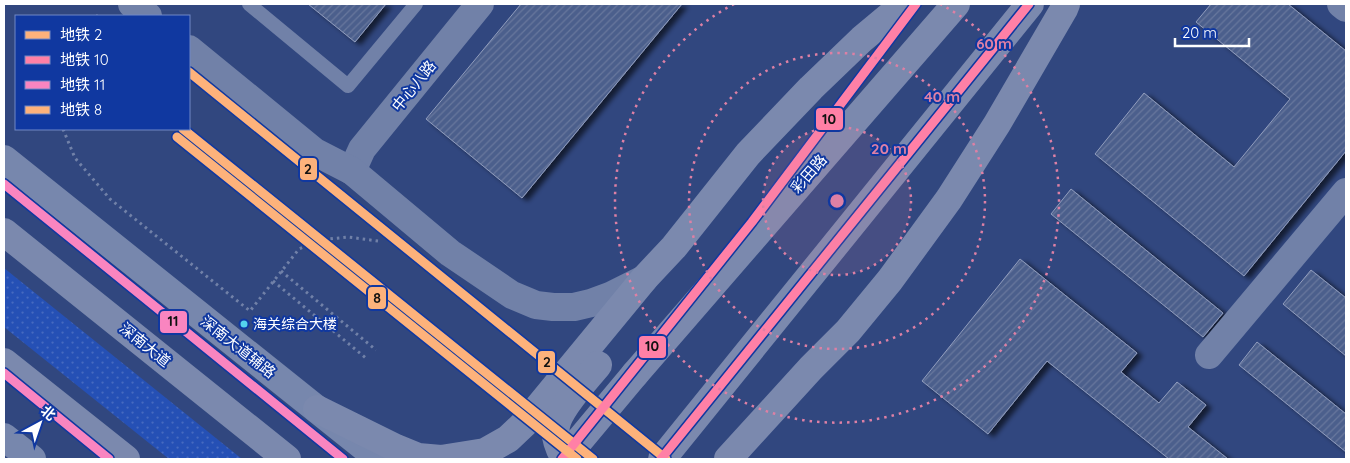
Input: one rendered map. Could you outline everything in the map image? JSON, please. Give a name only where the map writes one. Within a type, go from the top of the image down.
[{"type":"main road","points":[[317,409],[418,457],[441,459],[485,452],[508,439],[527,421],[644,279],[674,247],[748,154],[811,88],[862,39],[904,4]]},
{"type":"main road","name":"彩田路","points":[[564,459],[956,4]]},
{"type":"main road","points":[[662,459],[1030,4]]},
{"type":"main road","points":[[728,459],[810,368],[848,331],[884,287],[949,199],[997,124],[1066,4]]},
{"type":"main road","name":"深南大道辅路","points":[[4,159],[379,459]]},
{"type":"main road","name":"深南大道","points":[[4,232],[287,459]]},
{"type":"main road","points":[[564,459],[558,446],[556,426],[564,410],[575,392],[643,309],[674,247]]},
{"type":"main road","points":[[4,362],[126,459]]},
{"type":"main road","points":[[743,459],[781,402]]},
{"type":"main road","points":[[4,437],[32,459]]},
{"type":"street","name":"中心八路","points":[[352,171],[362,149],[480,4]]},
{"type":"street","points":[[1341,4],[1346,8]]},
{"type":"street","points":[[190,51],[316,152],[352,171],[450,253],[512,295],[536,305],[567,307],[591,303],[644,279]]},
{"type":"street","points":[[1209,355],[1346,192]]},
{"type":"lane","points":[[249,4],[348,86],[416,4]]},
{"type":"path","points":[[63,130],[75,158],[110,198],[250,311],[299,249],[318,240],[348,237],[378,241]]},
{"type":"path","points":[[281,271],[376,350]]},
{"type":"path","points":[[273,282],[368,359]]},
{"type":"shaded area","points":[[4,268],[242,459],[169,459],[4,327]]},
{"type":"building","points":[[308,4],[386,4],[355,42]]},
{"type":"building","points":[[521,4],[682,4],[522,198],[426,119]]},
{"type":"building","points":[[1211,4],[1288,4],[1346,51],[1346,151],[1244,276],[1095,154],[1144,93],[1234,167],[1290,99],[1196,22]]},
{"type":"building","points":[[1071,189],[1223,313],[1203,337],[1051,214]]},
{"type":"building","points":[[1020,259],[1137,353],[1121,372],[1159,403],[1177,382],[1206,405],[1188,427],[1228,459],[1169,459],[1047,361],[988,434],[922,381]]},
{"type":"building","points":[[1311,270],[1346,298],[1346,356],[1283,304]]},
{"type":"building","points":[[1257,342],[1346,414],[1346,452],[1239,365]]},
{"type":"metro line","name":"10","points":[[562,459],[752,222],[916,4]]},
{"type":"metro line","name":"10","points":[[661,459],[1029,4]]},
{"type":"metro line","name":"2","points":[[190,73],[666,459]]},
{"type":"metro line","name":"2","points":[[184,130],[593,459]]},
{"type":"metro line","name":"8","points":[[177,137],[577,459]]},
{"type":"metro line","name":"11","points":[[4,184],[343,459]]},
{"type":"metro line","name":"11","points":[[4,373],[109,459]]},
{"type":"place","name":"海关综合大楼","points":[[244,324]]}]
